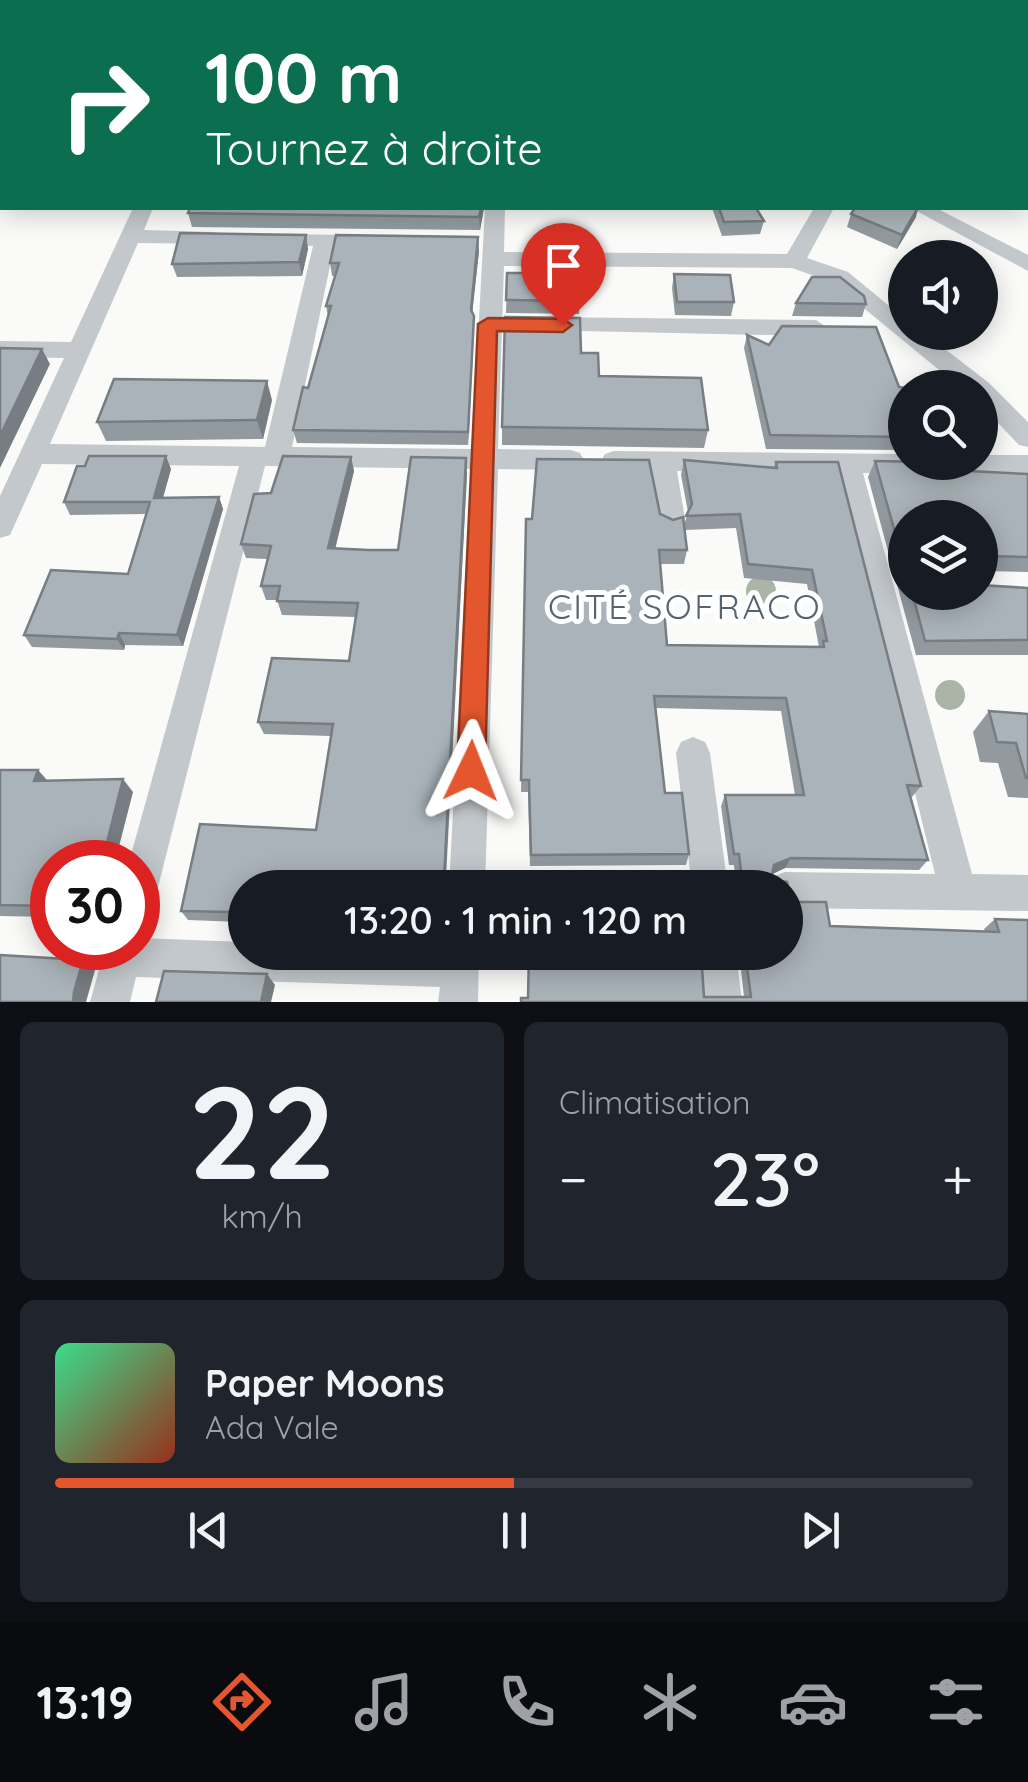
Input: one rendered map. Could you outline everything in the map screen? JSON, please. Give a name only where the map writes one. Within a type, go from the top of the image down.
[{"type":"street","points":[[3,513],[142,210]]},
{"type":"street","points":[[468,870],[483,460],[507,325],[487,247],[495,210]]},
{"type":"street","points":[[794,261],[823,210]]},
{"type":"street","points":[[926,210],[1028,264]]},
{"type":"street","points":[[130,236],[385,241],[380,258]]},
{"type":"street","points":[[154,840],[325,240]]},
{"type":"street","points":[[487,247],[794,261],[840,278],[888,317]]},
{"type":"street","points":[[507,325],[888,330]]},
{"type":"street","points":[[0,349],[80,350]]},
{"type":"street","points":[[930,350],[956,370]]},
{"type":"street","points":[[998,407],[1028,438]]},
{"type":"street","points":[[33,454],[1028,465]]},
{"type":"street","points":[[662,461],[672,519]]},
{"type":"street","points":[[847,462],[888,580]]},
{"type":"street","points":[[895,610],[958,892]]},
{"type":"street","points":[[693,753],[708,870]]},
{"type":"street","points":[[803,890],[1028,893]]},
{"type":"street","points":[[160,954],[460,974]]},
{"type":"street","points":[[110,1002],[118,970]]},
{"type":"street","points":[[719,970],[722,1002]]},
{"type":"building","points":[[189,210],[481,210],[479,217],[188,213]]},
{"type":"building","points":[[720,210],[757,210],[764,221],[724,222]]},
{"type":"building","points":[[854,210],[917,210],[902,235],[851,214]]},
{"type":"building","points":[[180,233],[306,235],[299,262],[172,264]]},
{"type":"building","points":[[336,235],[478,237],[471,310],[474,316],[468,432],[293,430],[303,387],[308,388],[331,306],[326,306],[339,263],[330,263]]},
{"type":"building","points":[[507,273],[579,273],[580,301],[506,300]]},
{"type":"building","points":[[674,274],[730,275],[734,302],[677,302]]},
{"type":"building","points":[[812,277],[840,277],[864,296],[866,304],[796,303]]},
{"type":"building","points":[[505,317],[580,318],[581,353],[598,353],[599,376],[701,378],[708,430],[502,427]]},
{"type":"building","points":[[782,326],[876,327],[892,370],[888,370],[888,437],[770,435],[747,335],[769,345]]},
{"type":"building","points":[[0,348],[42,349],[0,436]]},
{"type":"building","points":[[114,379],[267,381],[257,420],[97,422]]},
{"type":"building","points":[[89,456],[166,456],[154,498],[219,497],[177,635],[119,633],[117,639],[24,635],[51,570],[128,574],[150,502],[64,502],[77,466],[85,466]]},
{"type":"building","points":[[283,456],[351,457],[328,548],[398,550],[411,457],[466,458],[444,870],[228,870],[228,912],[181,911],[200,824],[316,830],[333,724],[258,722],[272,658],[349,661],[358,603],[277,601],[280,586],[261,586],[271,546],[241,544],[254,494],[271,493]]},
{"type":"building","points":[[537,459],[649,460],[660,514],[673,520],[683,517],[687,550],[659,550],[667,645],[824,647],[823,641],[827,641],[812,570],[748,564],[740,514],[686,516],[692,504],[684,460],[777,468],[776,462],[838,462],[921,786],[907,785],[928,860],[791,858],[774,865],[773,870],[741,870],[739,854],[734,854],[725,795],[804,795],[786,698],[654,696],[665,793],[682,793],[689,854],[531,855],[529,780],[521,780],[526,519],[532,519]]},
{"type":"building","points":[[875,461],[888,461],[888,480],[998,480],[998,472],[1028,474],[1028,557],[998,556],[998,500],[888,500],[888,507]]},
{"type":"building","points":[[998,586],[1028,588],[1028,640],[925,641],[917,610],[998,610]]},
{"type":"building","points":[[989,711],[1028,714],[1028,778],[1016,743],[997,742]]},
{"type":"building","points":[[0,770],[38,770],[34,781],[123,779],[108,840],[30,840],[30,906],[0,905]]},
{"type":"building","points":[[803,902],[826,902],[830,926],[999,932],[995,919],[1028,920],[1028,1002],[521,1002],[521,998],[528,998],[529,970],[702,970],[704,997],[751,997],[747,970],[803,970]]},
{"type":"building","points":[[0,955],[30,957],[30,970],[80,970],[73,1002],[0,1002]]},
{"type":"building","points":[[164,971],[267,974],[261,1002],[156,1002]]},
{"type":"district","name":"CITÉ SOFRACO","points":[[685,607]]},
{"type":"route","points":[[471,771],[488,324],[563,325]]}]
